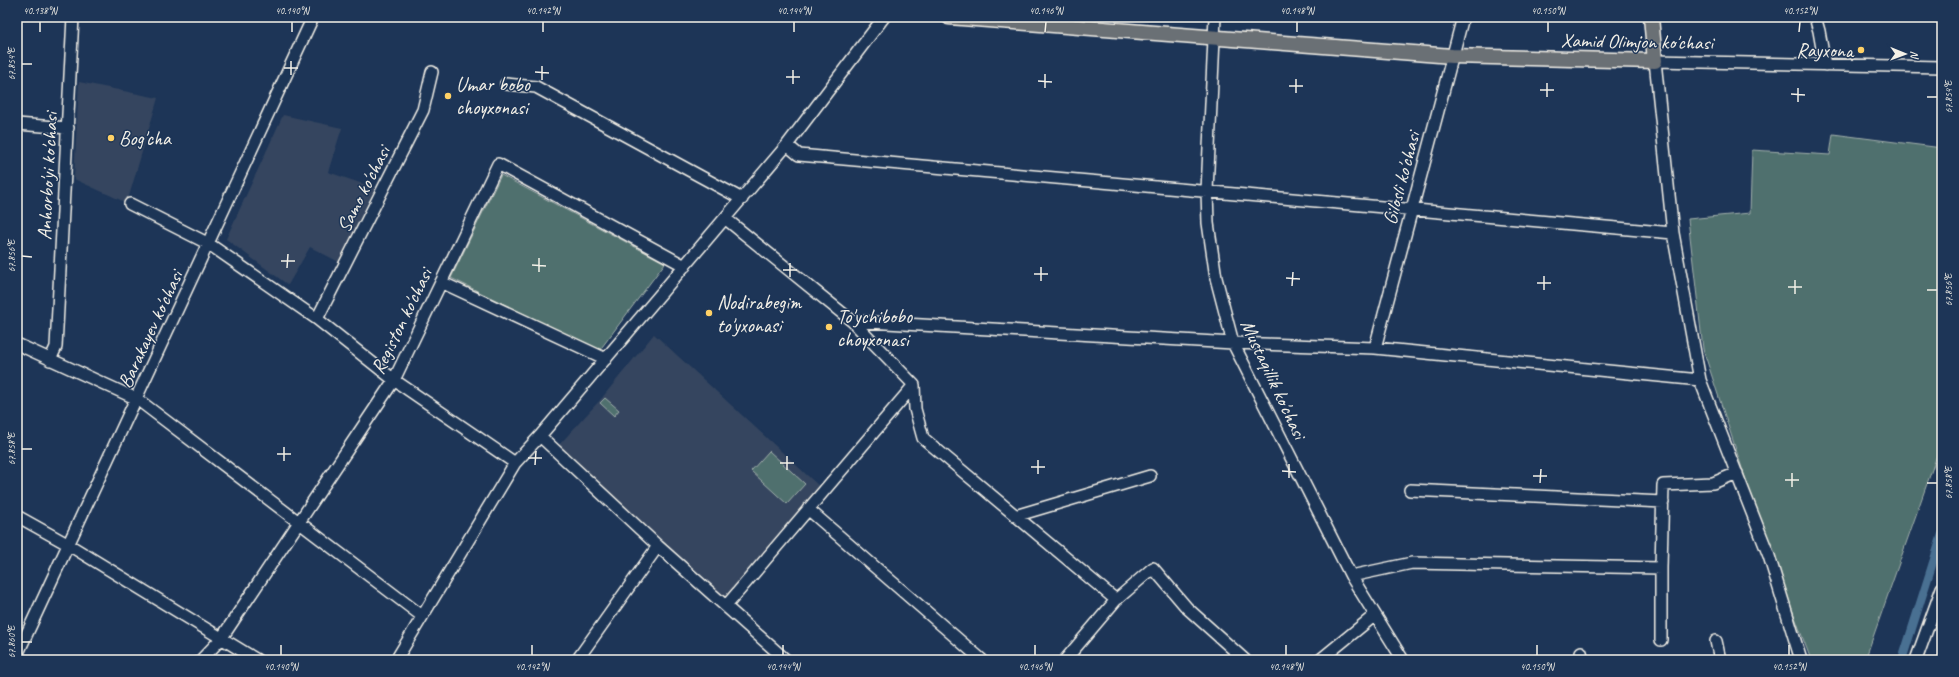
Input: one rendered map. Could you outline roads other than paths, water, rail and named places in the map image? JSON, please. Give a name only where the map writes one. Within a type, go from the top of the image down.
[{"type":"main road","name":"Xamid Olimjon ko'chasi","points":[[950,17],[1452,56],[1655,61]]},
{"type":"main road","points":[[1651,17],[1655,61]]},
{"type":"street","name":"Anhorbo'yi ko'chasi","points":[[50,360],[56,347],[73,17]]},
{"type":"street","name":"Barakayev ko'chasi","points":[[17,655],[313,17]]},
{"type":"street","points":[[396,660],[515,464],[726,219],[787,145],[884,17]]},
{"type":"street","name":"Mustaqillik ko'chasi","points":[[1215,17],[1207,191],[1208,224],[1216,278],[1233,343],[1351,576],[1403,660]]},
{"type":"street","name":"Gilosli ko'chasi","points":[[1375,348],[1463,17]]},
{"type":"street","points":[[1815,17],[1825,65]]},
{"type":"street","points":[[1655,61],[1673,233],[1700,380],[1769,556],[1801,660]]},
{"type":"street","name":"Xamid Olimjon ko'chasi","points":[[1655,61],[1942,67]]},
{"type":"street","name":"Samo ko'chasi","points":[[317,319],[423,110],[432,72]]},
{"type":"street","points":[[506,84],[536,87],[742,199]]},
{"type":"street","points":[[17,124],[68,128]]},
{"type":"street","points":[[787,145],[799,154],[1673,233]]},
{"type":"street","name":"Registon ko'chasi","points":[[201,660],[221,639],[394,380],[498,164],[685,266]]},
{"type":"street","points":[[130,204],[209,244],[317,319],[394,380],[515,464]]},
{"type":"street","points":[[726,219],[852,321],[914,385],[915,409],[923,438],[1116,600]]},
{"type":"street","points":[[441,282],[606,359]]},
{"type":"street","points":[[852,321],[1233,343],[1375,348],[1700,380]]},
{"type":"street","points":[[17,344],[137,399],[422,616]]},
{"type":"street","points":[[726,606],[914,385]]},
{"type":"street","points":[[540,436],[658,546],[786,660]]},
{"type":"street","points":[[1661,640],[1663,485],[1713,483],[1737,473]]},
{"type":"street","points":[[1015,516],[1150,476]]},
{"type":"street","points":[[1410,490],[1663,502]]},
{"type":"street","points":[[808,509],[982,660]]},
{"type":"street","points":[[17,516],[69,545],[257,660]]},
{"type":"street","points":[[578,659],[658,546]]},
{"type":"street","points":[[1351,576],[1412,563],[1661,568]]},
{"type":"street","points":[[1065,660],[1116,600],[1153,568],[1187,608],[1245,660]]},
{"type":"street","points":[[1916,660],[1942,588]]},
{"type":"street","points":[[1320,660],[1375,615]]},
{"type":"street","points":[[1716,641],[1720,660]]},
{"type":"waterway","points":[[1902,660],[1942,534]]},
{"type":"place","name":"Rayxona","points":[[1861,50]]},
{"type":"place","name":"Umar bobo choyxonasi","points":[[448,96]]},
{"type":"place","name":"Bog'cha","points":[[111,138]]},
{"type":"place","name":"Nodirabegim to'yxonasi","points":[[709,313]]},
{"type":"place","name":"To'ychibobo choyxonasi","points":[[829,327]]}]
